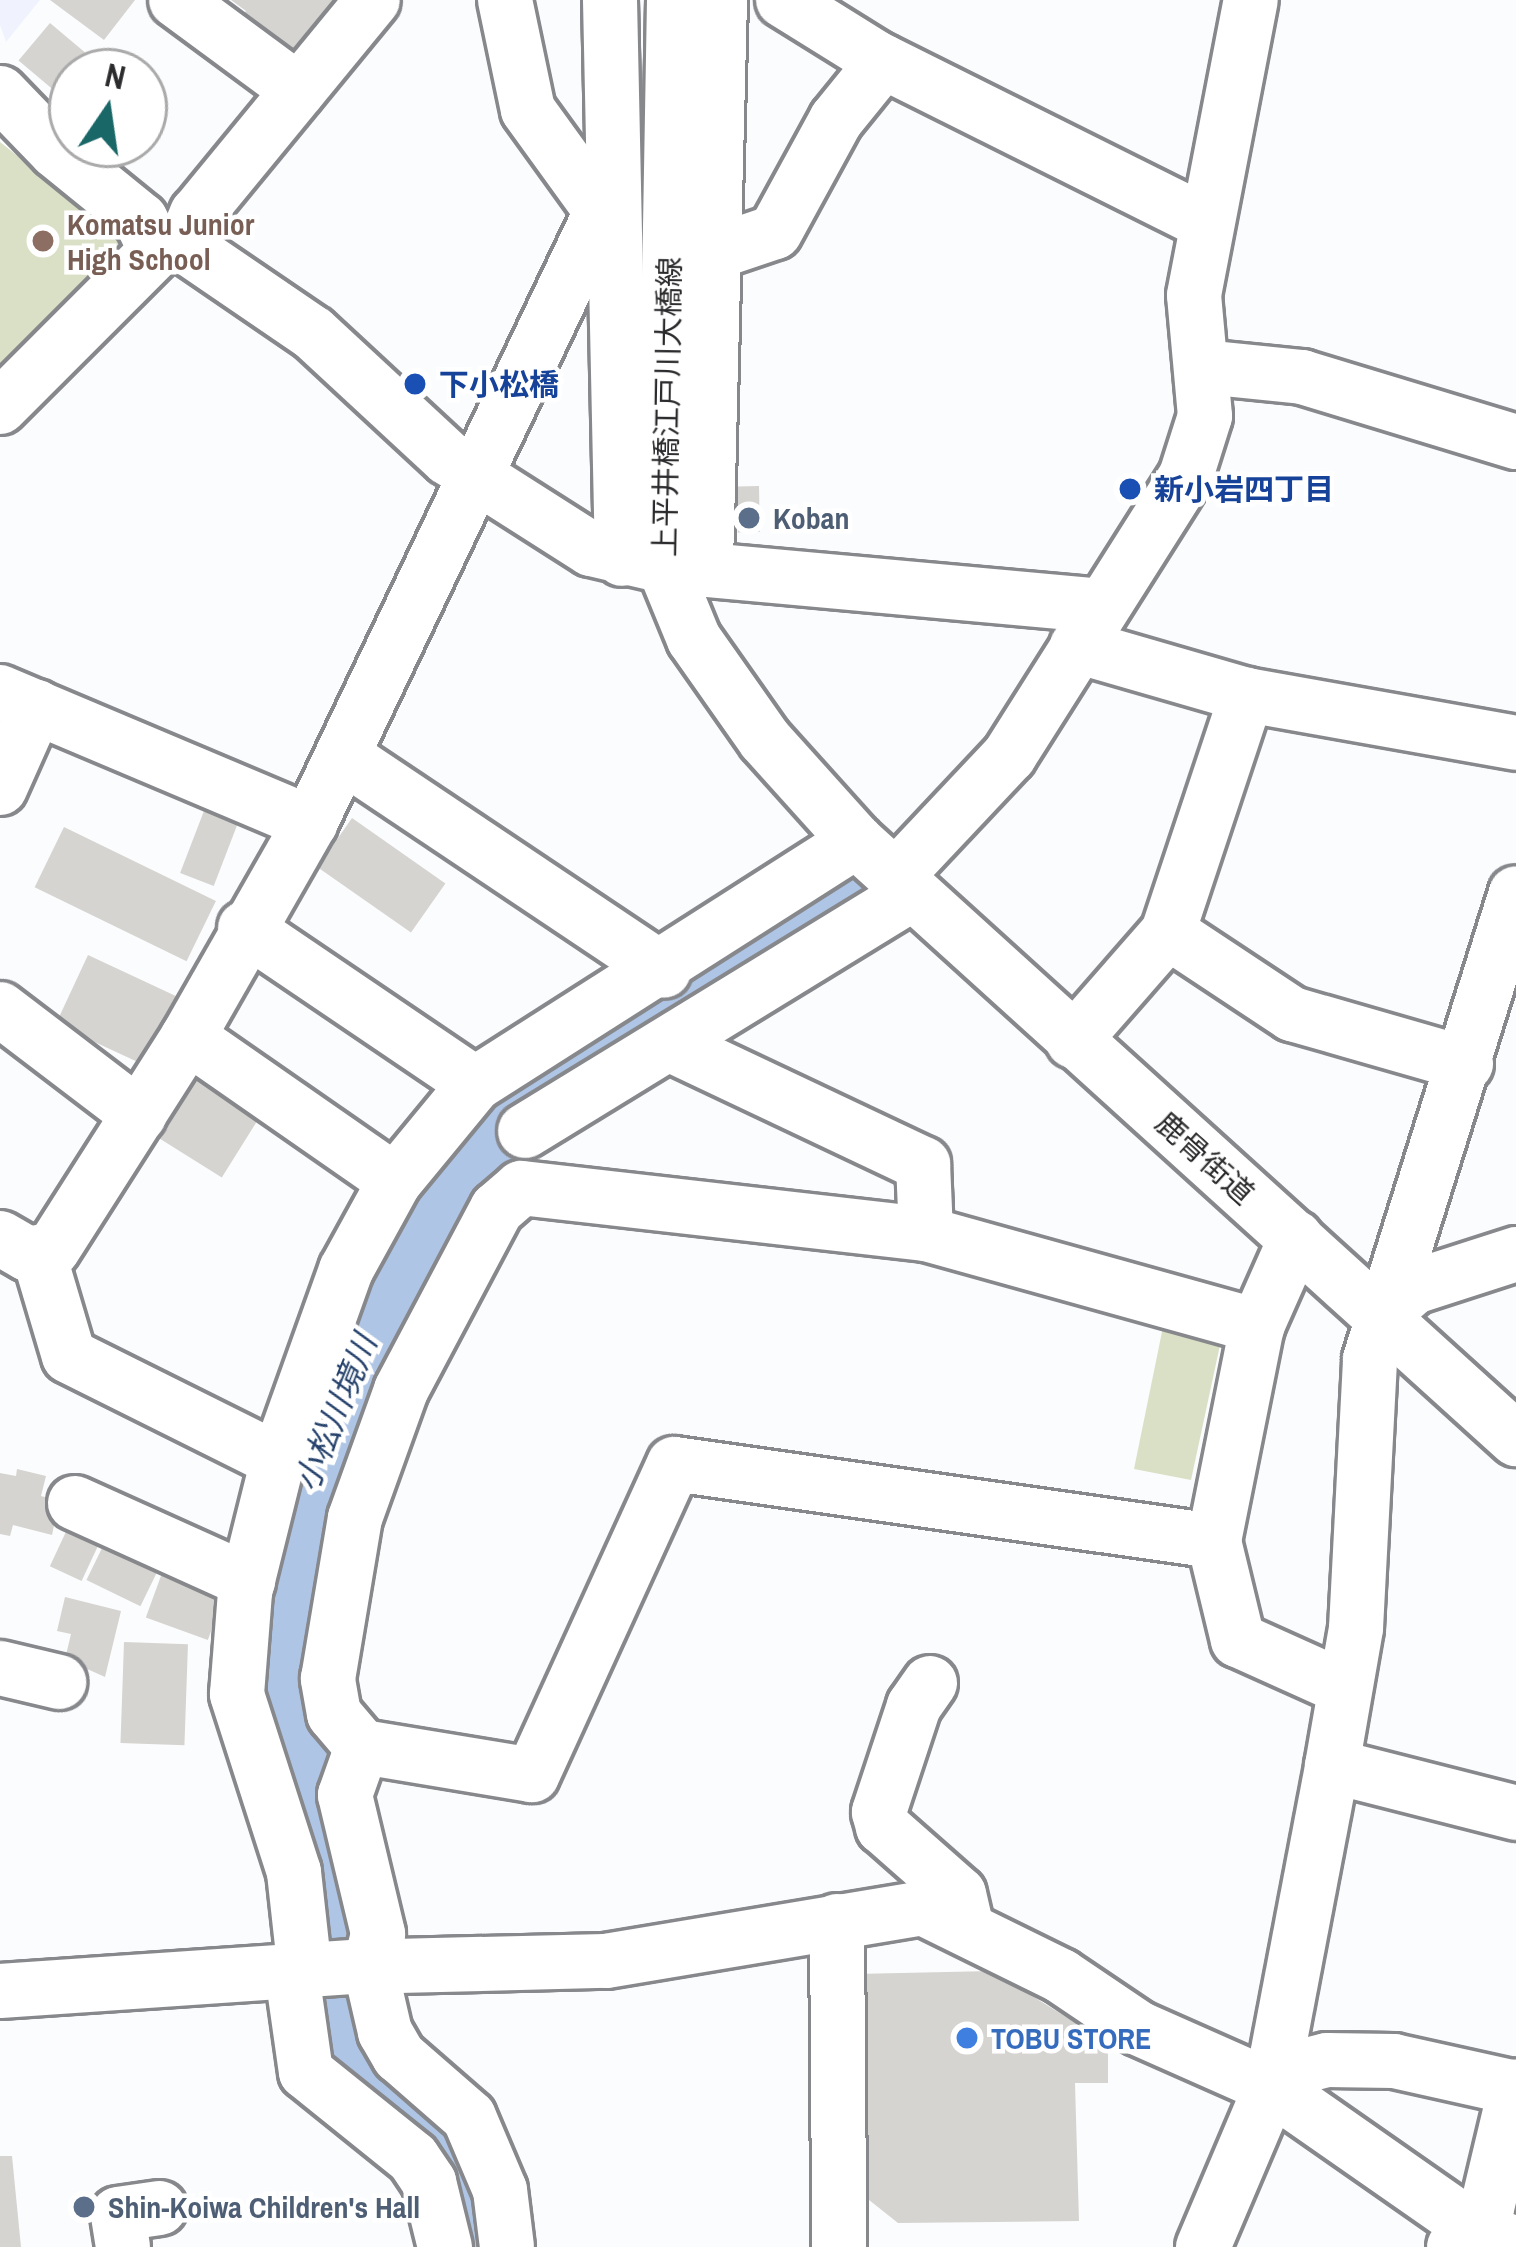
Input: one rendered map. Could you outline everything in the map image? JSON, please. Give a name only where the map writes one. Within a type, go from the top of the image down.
[{"type":"street","points":[[176,0],[298,90]]},
{"type":"street","points":[[0,407],[170,247],[373,0]]},
{"type":"street","points":[[505,0],[528,110],[608,203]]},
{"type":"street","points":[[610,0],[608,203],[664,563]]},
{"type":"street","name":"上平井橋江戸川大橋線","points":[[674,0],[664,563],[672,598],[723,686],[856,841],[902,886]]},
{"type":"street","points":[[664,563],[713,254],[720,0]]},
{"type":"street","points":[[783,0],[883,62],[1205,223]]},
{"type":"street","points":[[525,1131],[671,1045],[902,886],[1009,756],[1186,476],[1205,416],[1194,295],[1251,0]]},
{"type":"street","points":[[713,254],[775,232],[836,120],[883,62]]},
{"type":"street","points":[[0,93],[56,152],[170,247],[313,333],[478,480],[562,535],[664,563],[1090,626],[1247,695],[1516,743]]},
{"type":"street","points":[[278,1460],[69,1356],[19,1246],[53,1249],[86,1204],[310,823],[608,203]]},
{"type":"street","points":[[1204,367],[1302,377],[1516,442]]},
{"type":"street","points":[[1073,1041],[1168,932],[1247,695]]},
{"type":"street","points":[[0,788],[18,700],[310,823]]},
{"type":"street","points":[[343,756],[664,970]]},
{"type":"street","points":[[507,2247],[490,2157],[470,2117],[399,2056],[385,2032],[328,1970],[237,1694],[248,1581],[278,1460],[346,1270],[395,1181],[475,1084],[543,1034],[664,970],[856,841]]},
{"type":"street","name":"鹿骨街道","points":[[902,886],[1516,1438]]},
{"type":"street","points":[[1203,2247],[1272,2081],[1332,1766],[1356,1628],[1370,1359],[1516,893]]},
{"type":"street","points":[[245,928],[475,1084]]},
{"type":"street","points":[[1168,932],[1292,1014],[1466,1064]]},
{"type":"street","points":[[0,1010],[140,1115]]},
{"type":"street","points":[[188,1037],[395,1181]]},
{"type":"street","points":[[671,1045],[922,1165],[926,1234]]},
{"type":"street","points":[[1214,1541],[674,1464],[532,1775],[362,1748],[334,1714],[328,1678],[355,1518],[401,1390],[496,1209],[521,1188],[926,1234],[1257,1326]]},
{"type":"street","points":[[1296,1238],[1257,1326],[1214,1541],[1238,1640],[1345,1688]]},
{"type":"street","points":[[1383,1314],[1414,1287],[1516,1254]]},
{"type":"street","points":[[75,1503],[248,1581]]},
{"type":"street","points":[[0,1668],[59,1682]]},
{"type":"street","points":[[930,1683],[914,1706],[879,1812],[883,1827],[959,1894],[965,1924]]},
{"type":"street","points":[[362,1748],[345,1795],[378,1934],[328,1970],[306,2072],[412,2158],[430,2182],[445,2247]]},
{"type":"street","points":[[1332,1766],[1516,1813]]},
{"type":"street","points":[[0,1991],[328,1970],[607,1961],[923,1908],[965,1924],[1138,2029],[1272,2081],[1480,2239],[1516,2087],[1394,2061],[1327,2060],[1272,2081]]},
{"type":"street","points":[[837,1921],[839,2247]]},
{"type":"street","points":[[123,2247],[118,2214],[160,2208]]},
{"type":"shaded area","points":[[0,0],[40,0],[6,42],[0,25]]},
{"type":"green space","name":"Komatsu Junior High School","points":[[0,142],[118,236],[119,250],[0,364]]},
{"type":"green space","points":[[1164,1322],[1219,1337],[1191,1480],[1134,1469]]},
{"type":"building","points":[[50,0],[135,0],[104,40]]},
{"type":"building","points":[[231,0],[341,0],[291,57],[239,19],[246,11]]},
{"type":"building","points":[[50,23],[80,48],[48,48],[48,85],[19,61]]},
{"type":"building","points":[[737,486],[759,486],[760,532],[738,532]]},
{"type":"building","points":[[207,803],[241,816],[214,886],[180,873]]},
{"type":"building","points":[[352,818],[445,883],[411,933],[318,867]]},
{"type":"building","points":[[64,827],[216,901],[187,961],[35,887]]},
{"type":"building","points":[[88,955],[180,998],[147,1067],[56,1024]]},
{"type":"building","points":[[206,1065],[268,1104],[222,1177],[160,1139]]},
{"type":"building","points":[[17,1469],[46,1476],[41,1496],[59,1501],[52,1535],[13,1525],[10,1536],[0,1534],[0,1473],[16,1476]]},
{"type":"building","points":[[71,1521],[103,1536],[82,1581],[50,1566]]},
{"type":"building","points":[[104,1544],[158,1570],[140,1606],[86,1580]]},
{"type":"building","points":[[166,1562],[228,1585],[208,1640],[146,1617]]},
{"type":"building","points":[[65,1597],[121,1611],[105,1677],[65,1659],[71,1634],[57,1631]]},
{"type":"building","points":[[124,1642],[188,1644],[184,1745],[120,1743]]},
{"type":"building","points":[[992,1971],[1108,2043],[1108,2083],[1075,2083],[1079,2221],[898,2223],[859,2192],[855,1974]]},
{"type":"building","points":[[0,2156],[12,2156],[21,2247],[0,2247]]},
{"type":"waterway","name":"小松川境川","points":[[483,2241],[456,2152],[349,2063],[338,2039],[334,1932],[275,1691],[284,1563],[308,1469],[402,1257],[464,1159],[515,1101],[856,891]]},
{"type":"place","name":"Komatsu Junior High School","points":[[43,241]]},
{"type":"place","name":"下小松橋","points":[[415,384]]},
{"type":"place","name":"新小岩四丁目","points":[[1130,489]]},
{"type":"place","name":"Koban","points":[[749,518]]},
{"type":"place","name":"TOBU STORE","points":[[967,2038]]},
{"type":"place","name":"Shin-Koiwa Children's Hall","points":[[84,2207]]}]
